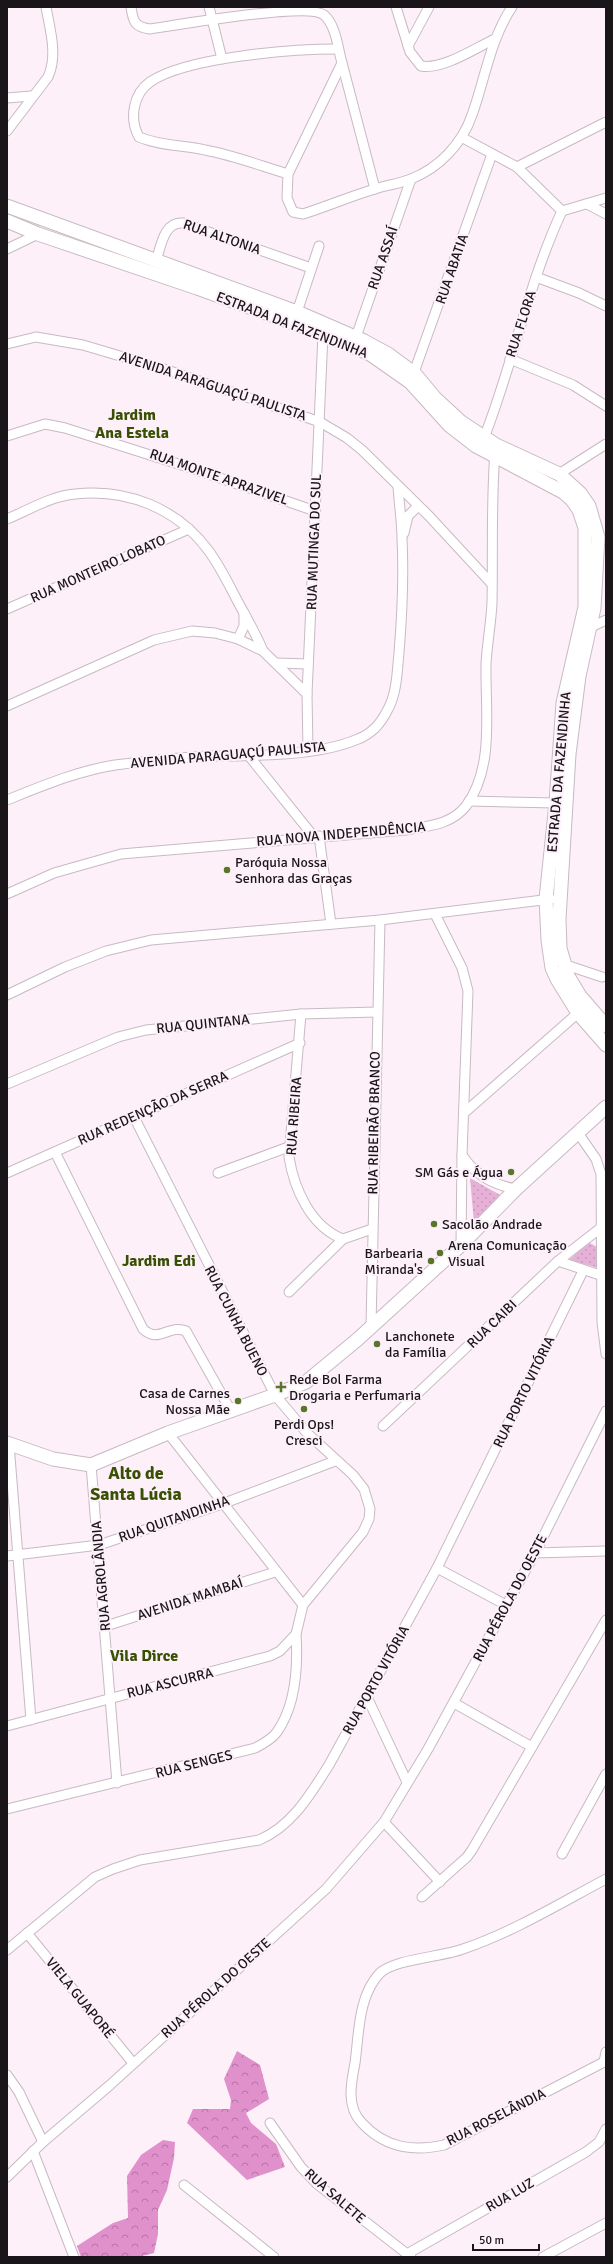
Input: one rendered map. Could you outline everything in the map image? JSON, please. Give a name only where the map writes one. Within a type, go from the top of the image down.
[{"type":"main road","name":"ESTRADA DA FAZENDINHA","points":[[7,206],[297,312],[356,337],[388,354],[449,413],[484,438],[495,451],[552,485],[572,500],[582,516],[585,536],[585,606],[563,702],[556,803],[546,899],[552,968],[578,1013],[606,1045]]},
{"type":"main road","name":"ESTRADA DA FAZENDINHA","points":[[7,221],[38,234],[197,288],[323,334],[370,354],[412,378],[449,425],[476,446],[495,451],[559,474],[573,485],[589,506],[602,536],[590,627],[575,702],[560,898],[560,948],[563,964],[580,996],[606,1026]]},
{"type":"main road","points":[[8,1444],[53,1459],[91,1465],[168,1433],[275,1395],[306,1382],[461,1245],[516,1189],[606,1107]]},
{"type":"street","points":[[7,131],[31,96],[48,77],[51,69],[53,57],[46,7]]},
{"type":"street","points":[[131,7],[136,24],[140,28],[150,29],[288,9],[310,10],[324,14],[329,21],[338,49],[375,189]]},
{"type":"street","points":[[209,7],[211,21],[222,59]]},
{"type":"street","points":[[396,7],[408,46],[415,61],[421,66],[430,68],[495,39]]},
{"type":"street","points":[[408,46],[429,7]]},
{"type":"street","points":[[342,63],[288,174],[286,198],[293,212],[303,214],[375,189],[411,179],[427,170],[448,154],[463,138],[472,116],[495,39],[512,7]]},
{"type":"street","points":[[288,174],[208,150],[184,145],[159,144],[139,137],[134,125],[135,102],[145,88],[160,77],[222,59],[315,49],[338,49]]},
{"type":"street","points":[[7,98],[31,96]]},
{"type":"street","points":[[517,167],[606,122]]},
{"type":"street","points":[[463,138],[517,167],[562,211],[606,198]]},
{"type":"street","name":"RUA ABATIA","points":[[412,378],[492,154]]},
{"type":"street","name":"RUA ASSAÍ","points":[[356,337],[411,179]]},
{"type":"street","points":[[587,204],[606,214]]},
{"type":"street","name":"RUA FLORA","points":[[484,438],[496,408],[536,277],[552,233],[562,211]]},
{"type":"street","name":"RUA ALTONIA","points":[[156,261],[168,228],[172,223],[176,222],[311,268]]},
{"type":"street","points":[[7,248],[38,234]]},
{"type":"street","points":[[297,312],[319,246]]},
{"type":"street","points":[[536,277],[579,293],[606,306]]},
{"type":"street","name":"RUA MUTINGA DO SUL","points":[[308,750],[308,664],[323,334]]},
{"type":"street","name":"AVENIDA PARAGUAÇÚ PAULISTA","points":[[7,344],[36,337],[83,344],[167,370],[320,422],[347,438],[400,489],[402,539],[401,614],[394,696],[388,710],[375,728],[360,738],[338,746],[308,750],[249,756],[210,756],[114,765],[82,771],[7,800]]},
{"type":"street","points":[[510,359],[573,385],[606,406]]},
{"type":"street","name":"RUA MONTE APRAZIVEL","points":[[7,436],[45,424],[65,428],[191,468],[315,511]]},
{"type":"street","points":[[559,474],[606,444]]},
{"type":"street","name":"RUA NOVA INDEPENDÊNCIA","points":[[7,894],[54,873],[121,854],[434,826],[458,814],[469,801],[480,777],[486,752],[486,662],[492,564],[495,451]]},
{"type":"street","points":[[400,489],[491,583]]},
{"type":"street","points":[[7,519],[61,496],[94,493],[116,494],[151,504],[170,513],[189,529],[208,550],[235,594],[263,651]]},
{"type":"street","name":"AVENIDA PARAGUAÇÚ PAULISTA","points":[[402,539],[408,516],[418,506]]},
{"type":"street","name":"RUA MONTEIRO LOBATO","points":[[7,608],[189,529]]},
{"type":"street","points":[[585,536],[602,536]]},
{"type":"street","points":[[475,566],[492,564]]},
{"type":"street","points":[[238,639],[244,626],[244,614]]},
{"type":"street","points":[[590,627],[606,620]]},
{"type":"street","points":[[7,706],[132,649],[174,634],[192,631],[207,632],[238,639],[263,651],[277,663],[307,694]]},
{"type":"street","points":[[277,663],[308,664]]},
{"type":"street","points":[[249,756],[316,836],[330,924]]},
{"type":"street","points":[[469,801],[556,803]]},
{"type":"street","points":[[7,995],[65,967],[106,951],[145,942],[217,933],[380,920],[560,898]]},
{"type":"street","points":[[434,914],[462,968],[468,991],[462,1155],[461,1245]]},
{"type":"street","name":"RUA RIBEIRÃO BRANCO","points":[[371,1326],[380,920]]},
{"type":"street","points":[[563,964],[602,977]]},
{"type":"street","name":"RUA QUINTANA","points":[[7,1084],[36,1070],[118,1037],[146,1030],[301,1014],[377,1012]]},
{"type":"street","points":[[464,1113],[578,1013]]},
{"type":"street","name":"RUA RIBEIRA","points":[[301,1014],[300,1043],[289,1157],[298,1190],[307,1207],[323,1227],[330,1233],[343,1240]]},
{"type":"street","name":"RUA REDENÇÃO DA SERRA","points":[[7,1173],[300,1043]]},
{"type":"street","name":"RUA CUNHA BUENO","points":[[134,1117],[275,1395],[294,1420],[335,1461],[353,1475],[364,1489],[370,1509],[369,1519],[352,1547],[303,1605]]},
{"type":"street","points":[[578,1133],[596,1159],[601,1174],[603,1226],[602,1322],[606,1354]]},
{"type":"street","points":[[218,1173],[291,1146]]},
{"type":"street","points":[[55,1152],[143,1329],[148,1334],[155,1336],[178,1329],[186,1331],[231,1411]]},
{"type":"street","points":[[462,1155],[470,1167],[480,1176],[516,1189]]},
{"type":"street","name":"RUA CAIBI","points":[[383,1426],[558,1260],[603,1226]]},
{"type":"street","points":[[289,1292],[343,1240],[372,1229]]},
{"type":"street","points":[[558,1260],[584,1271],[603,1276]]},
{"type":"street","name":"RUA PORTO VITÓRIA","points":[[7,1950],[95,1877],[140,1860],[240,1845],[271,1835],[296,1813],[312,1794],[438,1568],[584,1271]]},
{"type":"street","name":"RUA PÉROLA DO OESTE","points":[[7,2177],[33,2151],[326,1889],[384,1822],[454,1703],[535,1553],[606,1411]]},
{"type":"street","points":[[168,1433],[275,1572],[303,1605]]},
{"type":"street","points":[[8,1444],[19,1555],[31,1720]]},
{"type":"street","name":"RUA QUITANDINHA","points":[[7,1556],[99,1545],[222,1504],[335,1461]]},
{"type":"street","name":"RUA AGROLÂNDIA","points":[[91,1465],[106,1626],[117,1783]]},
{"type":"street","points":[[535,1553],[606,1551]]},
{"type":"street","points":[[438,1568],[506,1605]]},
{"type":"street","name":"AVENIDA MAMBAÍ","points":[[106,1626],[275,1572]]},
{"type":"street","name":"RUA ASCURRA","points":[[7,1726],[270,1656],[280,1651],[296,1634],[303,1605]]},
{"type":"street","points":[[422,1897],[470,1853],[606,1620]]},
{"type":"street","name":"RUA SENGES","points":[[7,1810],[255,1748],[266,1742],[276,1733],[283,1721],[292,1697],[297,1661],[296,1634]]},
{"type":"street","points":[[367,1696],[407,1782]]},
{"type":"street","points":[[454,1703],[532,1748]]},
{"type":"street","points":[[562,1854],[606,1774]]},
{"type":"street","points":[[384,1822],[440,1882]]},
{"type":"street","name":"RUA ROSELÂNDIA","points":[[605,2065],[444,2145],[426,2149],[401,2147],[384,2140],[368,2130],[358,2119],[352,2108],[352,2081],[363,2009],[372,1984],[381,1973],[404,1962],[462,1950],[514,1928],[606,1879]]},
{"type":"street","name":"VIELA GUAPORÉ","points":[[27,1933],[133,2063]]},
{"type":"street","points":[[605,2065],[606,2052]]},
{"type":"street","points":[[7,2074],[19,2092],[43,2142]]},
{"type":"street","name":"RUA SALETE","points":[[270,2123],[301,2167],[317,2184],[409,2255]]},
{"type":"street","name":"RUA LUZ","points":[[409,2255],[586,2152],[599,2142],[606,2129]]},
{"type":"street","points":[[33,2151],[74,2257]]},
{"type":"street","points":[[184,2185],[274,2257]]},
{"type":"street","points":[[543,2257],[606,2223]]},
{"type":"green space","points":[[237,2051],[260,2065],[269,2099],[246,2113],[251,2123],[276,2144],[285,2167],[247,2180],[187,2123],[193,2109],[230,2109],[231,2100],[224,2079]]},
{"type":"green space","points":[[163,2140],[175,2142],[174,2158],[167,2190],[158,2210],[158,2234],[154,2253],[138,2257],[81,2257],[77,2246],[113,2223],[128,2218],[127,2176],[141,2155]]},
{"type":"shaded area","points":[[470,1178],[502,1196],[474,1223]]},
{"type":"shaded area","points":[[588,1242],[599,1248],[599,1268],[569,1260]]},
{"type":"place","name":"Paróquia Nossa Senhora das Graças","points":[[227,870]]},
{"type":"place","name":"SM Gás e Água","points":[[511,1172]]},
{"type":"place","name":"Sacolão Andrade","points":[[434,1224]]},
{"type":"place","name":"Arena Comunicação Visual","points":[[440,1253]]},
{"type":"place","name":"Barbearia Miranda's","points":[[431,1261]]},
{"type":"place","name":"Lanchonete da Família","points":[[377,1344]]},
{"type":"place","name":"Rede Bol Farma Drogaria e Perfumaria","points":[[281,1387]]},
{"type":"place","name":"Casa de Carnes Nossa Mãe","points":[[238,1401]]},
{"type":"place","name":"Perdi Ops! Cresci","points":[[304,1409]]},
{"type":"district","name":"Jardim Ana Estela","points":[[132,424]]},
{"type":"district","name":"Jardim Edi","points":[[159,1261]]},
{"type":"district","name":"Alto de Santa Lúcia","points":[[136,1483]]},
{"type":"district","name":"Vila Dirce","points":[[144,1656]]}]
